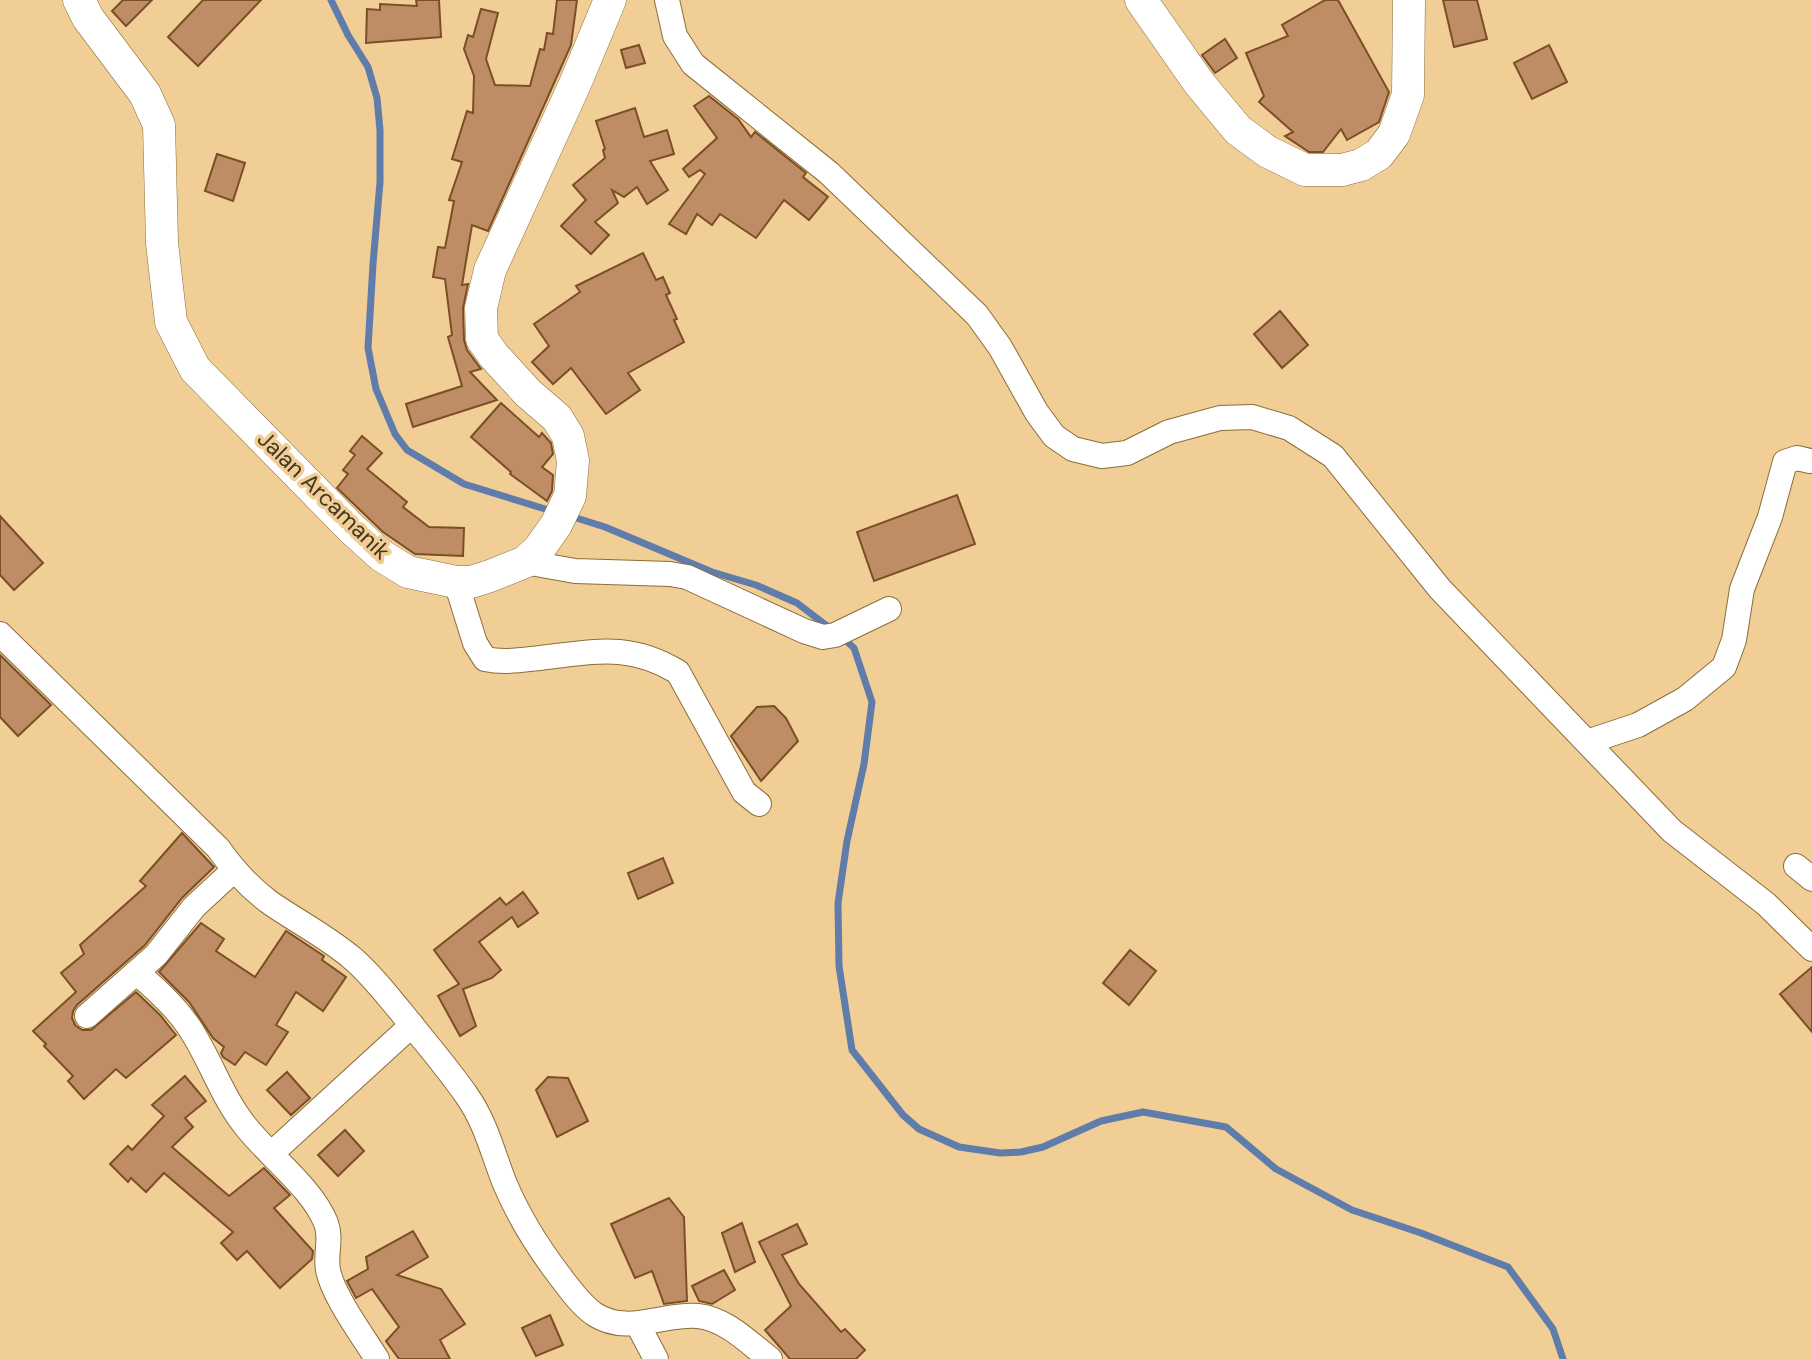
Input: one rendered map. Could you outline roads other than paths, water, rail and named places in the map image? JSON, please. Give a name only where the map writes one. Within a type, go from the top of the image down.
[{"type":"street","name":"Jalan Arcamanik","points":[[79,0],[88,18],[145,93],[159,125],[162,243],[171,322],[195,369],[343,520],[382,556],[408,572],[456,582],[471,582],[525,562],[540,549],[569,496],[573,461],[568,436],[557,418],[528,393],[482,339],[481,308],[490,270],[575,84],[610,0]]},
{"type":"street","points":[[667,0],[675,36],[693,64],[829,173],[977,315],[1000,347],[1037,413],[1054,436],[1073,449],[1102,456],[1127,453],[1169,432],[1220,418],[1252,417],[1290,428],[1333,456],[1440,589],[1672,831],[1766,904],[1812,949]]},
{"type":"street","points":[[1141,0],[1199,83],[1238,130],[1268,152],[1305,170],[1342,170],[1361,165],[1379,154],[1394,134],[1408,95],[1409,0]]},
{"type":"street","points":[[1587,743],[1638,725],[1685,699],[1724,667],[1734,640],[1742,589],[1770,517],[1785,462],[1797,458],[1810,461]]},
{"type":"street","points":[[525,562],[575,571],[687,576],[804,631],[823,637],[835,635],[889,609]]},
{"type":"street","points":[[456,582],[475,643],[485,659],[503,663],[610,650],[636,653],[661,662],[678,673],[744,792],[759,804]]},
{"type":"street","points":[[0,634],[218,848],[234,870],[268,901],[360,964],[440,1059],[470,1100],[488,1135],[517,1210],[535,1243],[576,1297],[594,1314],[614,1323],[638,1325],[663,1319],[697,1316],[733,1330],[770,1359]]},
{"type":"street","points":[[87,1016],[137,973],[173,936],[194,907],[234,870]]},
{"type":"street","points":[[137,973],[163,996],[188,1025],[227,1100],[248,1129],[315,1204],[326,1224],[330,1241],[328,1272],[377,1359]]},
{"type":"street","points":[[271,1154],[412,1025]]},
{"type":"street","points":[[638,1325],[656,1359]]},
{"type":"waterway","points":[[331,0],[368,67],[377,98],[380,182],[368,348],[376,389],[395,434],[407,450],[464,484],[555,512]]},
{"type":"waterway","points":[[570,516],[605,527],[712,572],[756,585],[797,603],[831,629]]},
{"type":"waterway","points":[[843,638],[854,648],[872,702],[864,764],[847,841],[838,903],[839,966],[852,1050],[903,1115],[919,1129],[959,1147],[1000,1153],[1043,1147],[1101,1121],[1143,1112],[1226,1127],[1276,1169],[1352,1210],[1508,1267],[1553,1329],[1563,1359]]}]
